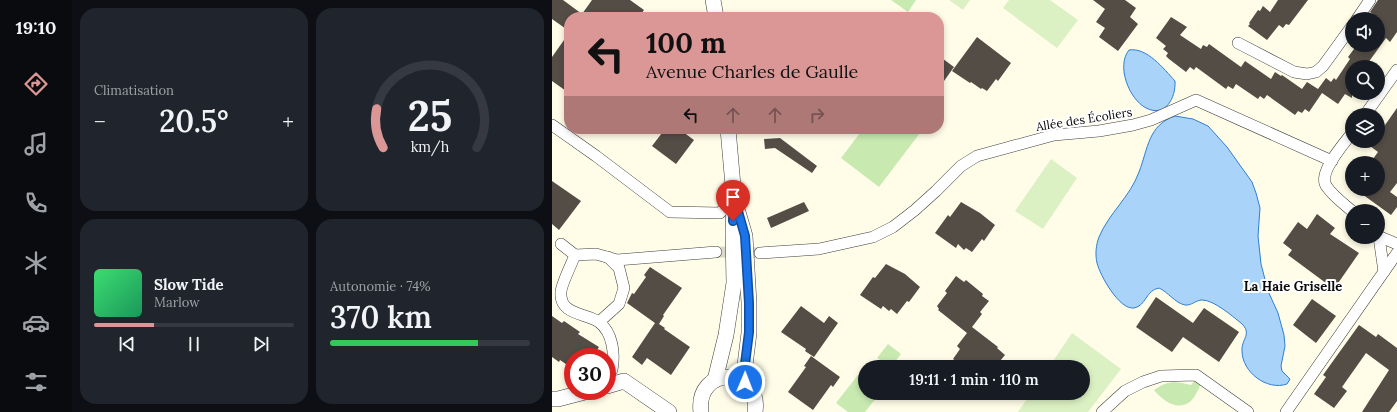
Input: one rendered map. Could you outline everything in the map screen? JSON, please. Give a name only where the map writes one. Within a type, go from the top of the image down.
[{"type":"street","points":[[713,0],[715,12]]},
{"type":"street","points":[[1362,12],[1370,0]]},
{"type":"street","points":[[1238,43],[1294,72],[1307,74],[1316,72],[1323,66],[1345,36]]},
{"type":"street","points":[[1370,108],[1397,70]]},
{"type":"street","name":"Allée des Écoliers","points":[[760,253],[819,249],[874,237],[893,227],[911,213],[961,166],[977,156],[1054,135],[1098,131],[1133,125],[1151,120],[1196,100],[1332,161]]},
{"type":"street","points":[[552,125],[564,133]]},
{"type":"street","points":[[565,134],[600,158],[670,212],[720,213],[734,197]]},
{"type":"street","points":[[715,380],[726,335],[734,283],[734,197],[728,134]]},
{"type":"street","points":[[1345,143],[1325,170],[1324,180],[1326,186],[1345,205]]},
{"type":"street","points":[[734,197],[745,236],[749,303],[749,332],[745,364],[745,382]]},
{"type":"street","points":[[1385,240],[1397,244]]},
{"type":"street","points":[[561,244],[575,255],[596,254],[617,260],[716,252]]},
{"type":"street","points":[[1379,244],[1384,272]]},
{"type":"street","points":[[1286,412],[1397,253]]},
{"type":"street","points":[[575,255],[561,292],[562,302],[570,311],[599,322],[610,335],[612,348]]},
{"type":"street","points":[[599,322],[619,304],[624,288],[619,268],[608,257]]},
{"type":"street","points":[[1102,412],[1126,391],[1143,382],[1161,376],[1185,375],[1196,375],[1248,412]]},
{"type":"street","points":[[699,412],[702,393],[708,385],[722,377],[738,378],[745,382],[755,396],[755,412]]},
{"type":"street","points":[[616,383],[624,381],[669,412]]},
{"type":"street","points":[[552,399],[564,397]]},
{"type":"green space","points":[[891,0],[916,0],[908,12]]},
{"type":"green space","points":[[949,0],[970,0],[963,10]]},
{"type":"green space","points":[[1009,0],[1050,0],[1078,20],[1057,48],[1003,8]]},
{"type":"green space","points":[[859,134],[919,134],[879,187],[841,158]]},
{"type":"green space","points":[[1051,159],[1077,178],[1043,229],[1015,211]]},
{"type":"green space","points":[[1072,333],[1121,369],[1088,412],[1018,412],[1026,400],[1090,400],[1090,360],[1054,360]]},
{"type":"green space","points":[[888,344],[901,354],[896,360],[880,360],[877,358]]},
{"type":"green space","points":[[858,375],[858,400],[874,400],[865,412],[848,412],[836,403]]},
{"type":"green space","points":[[1195,380],[1201,384],[1194,398],[1186,404],[1171,404],[1154,390],[1163,384],[1172,382],[1191,385]]},
{"type":"water","points":[[1129,50],[1136,50],[1149,55],[1175,81],[1172,99],[1164,108],[1153,110],[1146,108],[1134,97],[1126,82],[1124,73],[1125,57]]},
{"type":"water","points":[[1175,116],[1193,119],[1208,126],[1227,147],[1252,182],[1260,208],[1258,236],[1261,264],[1268,291],[1278,313],[1284,335],[1285,346],[1281,366],[1282,371],[1290,379],[1287,384],[1272,385],[1257,378],[1251,373],[1243,359],[1242,351],[1246,330],[1233,316],[1217,305],[1202,300],[1189,305],[1181,304],[1159,288],[1151,292],[1138,307],[1128,307],[1116,298],[1106,283],[1099,268],[1096,260],[1096,250],[1103,228],[1135,181],[1154,132],[1159,125]]},
{"type":"building","points":[[552,0],[563,0],[579,12],[564,12],[564,27],[552,19]]},
{"type":"building","points":[[592,0],[630,0],[644,10],[643,12],[583,12]]},
{"type":"building","points":[[1093,0],[1125,0],[1136,8],[1130,17],[1138,24],[1118,51],[1099,37],[1105,28],[1096,22],[1105,9]]},
{"type":"building","points":[[1278,0],[1308,0],[1289,25],[1286,24],[1283,28],[1279,25],[1267,40],[1248,26],[1258,10],[1260,11],[1263,6],[1270,12]]},
{"type":"building","points":[[1378,0],[1397,0],[1397,32],[1390,42],[1386,38],[1385,39],[1385,12],[1370,12]]},
{"type":"building","points":[[1171,17],[1187,27],[1180,35],[1201,49],[1203,45],[1207,47],[1209,44],[1241,67],[1245,61],[1271,79],[1275,72],[1302,89],[1307,82],[1318,89],[1326,78],[1331,82],[1334,78],[1336,80],[1345,66],[1345,94],[1338,104],[1322,93],[1309,112],[1305,109],[1302,113],[1298,111],[1295,115],[1267,95],[1264,99],[1260,96],[1258,99],[1236,84],[1233,89],[1228,86],[1226,89],[1196,67],[1194,70],[1190,67],[1186,72],[1166,56],[1168,53],[1163,49],[1166,46],[1156,38]]},
{"type":"building","points":[[977,37],[1011,63],[998,81],[996,79],[987,91],[971,82],[970,83],[952,71]]},
{"type":"building","points":[[564,40],[564,89],[552,81],[552,57]]},
{"type":"building","points":[[1352,52],[1376,52],[1370,60],[1349,60],[1348,57]]},
{"type":"building","points":[[944,60],[954,67],[944,81]]},
{"type":"building","points":[[1397,108],[1397,183],[1390,192],[1397,197],[1397,207],[1391,215],[1385,211],[1385,204],[1376,204],[1365,196],[1385,196],[1385,156],[1375,156],[1378,152],[1373,148],[1385,148],[1385,125]]},
{"type":"building","points":[[661,134],[686,134],[694,140],[676,164],[652,146]]},
{"type":"building","points":[[780,138],[817,166],[812,173],[775,148],[765,149],[764,139]]},
{"type":"building","points":[[552,181],[581,201],[559,230],[552,224]]},
{"type":"building","points":[[804,202],[809,211],[771,228],[767,218]]},
{"type":"building","points":[[961,202],[980,213],[995,225],[984,241],[982,239],[972,252],[966,248],[964,250],[958,244],[956,248],[935,233],[948,215],[950,217]]},
{"type":"building","points":[[1317,214],[1335,228],[1330,234],[1359,253],[1334,289],[1288,255],[1292,250],[1283,243],[1298,222],[1307,229]]},
{"type":"building","points":[[886,264],[905,274],[920,287],[909,302],[907,301],[897,314],[891,309],[889,311],[883,306],[881,309],[860,295],[873,277],[875,278]]},
{"type":"building","points":[[650,267],[682,288],[663,315],[664,316],[659,324],[690,347],[671,375],[647,358],[642,365],[632,357],[655,323],[627,303],[632,293],[634,294],[646,277],[644,275]]},
{"type":"building","points":[[956,276],[964,282],[966,280],[989,301],[980,312],[982,314],[972,327],[998,347],[997,348],[1005,355],[1001,360],[953,359],[960,349],[957,346],[967,333],[938,310],[939,309],[937,306],[947,293],[945,291]]},
{"type":"building","points":[[1156,297],[1193,323],[1204,308],[1239,332],[1219,362],[1183,337],[1172,352],[1136,327]]},
{"type":"building","points":[[1312,299],[1336,316],[1316,343],[1293,325]]},
{"type":"building","points":[[801,306],[824,323],[829,316],[838,323],[814,357],[805,351],[806,349],[781,332]]},
{"type":"building","points":[[552,316],[562,323],[564,321],[580,332],[578,334],[599,347],[564,348],[564,363],[560,360],[559,362],[552,357]]},
{"type":"building","points":[[1359,325],[1376,337],[1378,334],[1397,348],[1397,401],[1389,412],[1362,412],[1389,370],[1366,353],[1342,387],[1347,391],[1334,408],[1314,394],[1326,377],[1323,375]]},
{"type":"building","points":[[811,356],[840,377],[833,387],[831,385],[813,410],[788,392],[806,367],[804,366]]},
{"type":"tunnel","points":[[716,252],[760,253]]},
{"type":"district","name":"La Haie Griselle","points":[[1293,286]]},
{"type":"route","points":[[733,221],[734,197],[745,236],[749,303],[749,332],[745,364],[745,382]]}]
